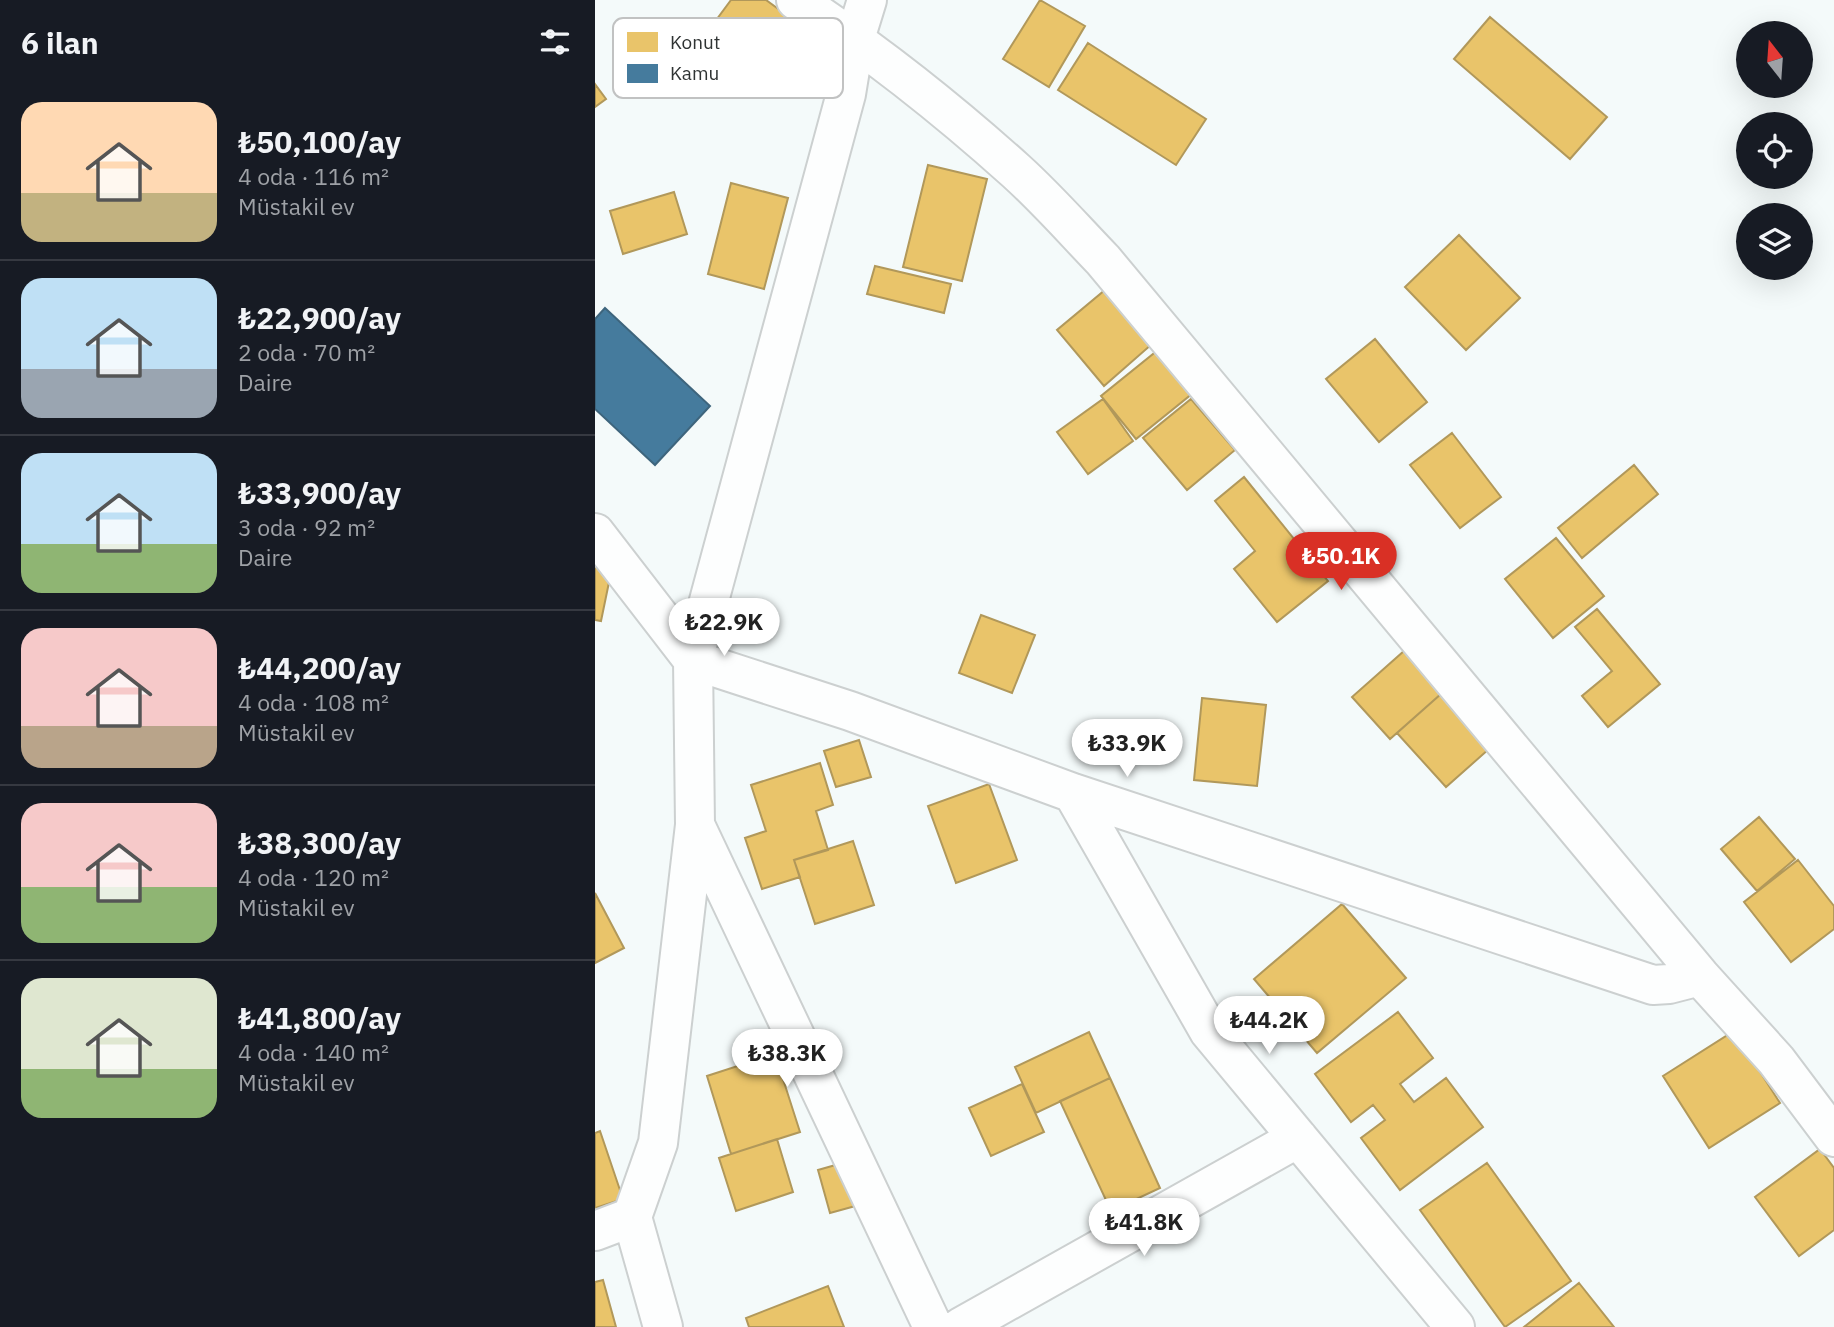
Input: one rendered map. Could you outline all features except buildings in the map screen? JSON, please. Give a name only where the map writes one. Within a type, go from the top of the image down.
[{"type":"street","points":[[796,0],[823,18]]},
{"type":"street","points":[[663,1327],[632,1217],[658,1143],[695,825],[693,660],[846,94],[855,39],[867,0]]},
{"type":"street","points":[[843,31],[955,118],[1018,173],[1103,260],[1700,976],[1776,1060],[1834,1137]]},
{"type":"street","points":[[595,533],[693,660],[850,710],[1073,793],[1653,985],[1700,976]]},
{"type":"street","points":[[1073,793],[1209,1031],[1298,1138],[1435,1320]]},
{"type":"street","points":[[695,825],[933,1327]]},
{"type":"street","points":[[961,1327],[1298,1138]]},
{"type":"street","points":[[595,1231],[632,1217]]}]
